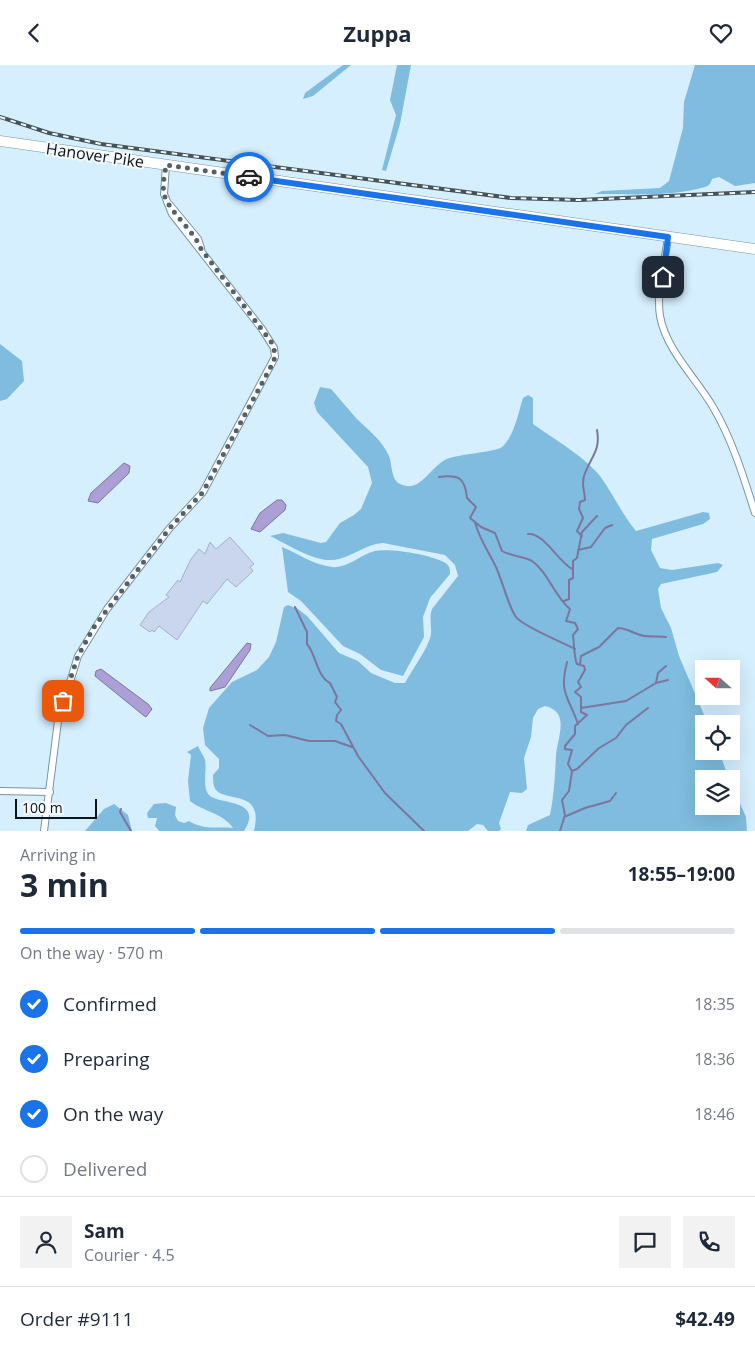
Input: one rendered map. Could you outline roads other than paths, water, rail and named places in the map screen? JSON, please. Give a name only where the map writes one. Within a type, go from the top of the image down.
[{"type":"highway","name":"Hanover Pike","points":[[0,141],[755,249]]},
{"type":"street","points":[[44,831],[58,721],[72,673],[85,642],[142,563],[178,518],[203,492],[275,357],[274,348],[267,336],[201,249],[188,237],[172,214],[167,203],[164,185],[166,165]]},
{"type":"street","points":[[668,237],[659,304],[662,326],[669,343],[714,409],[730,443],[755,513]]},
{"type":"street","points":[[0,791],[50,792]]},
{"type":"waterway","points":[[582,536],[577,531],[583,518],[579,509],[580,502],[585,500],[583,480],[598,444],[597,430]]},
{"type":"waterway","points":[[439,477],[457,477],[463,482],[467,498],[476,507],[470,518],[481,527],[495,533],[502,551],[532,561],[543,571],[560,598],[570,609],[566,621],[575,623],[578,629],[573,635],[575,658],[577,664],[584,666],[585,670],[578,682],[581,687],[575,692],[581,697],[581,712],[587,715],[575,726],[575,734],[565,746],[565,749],[572,750],[568,764],[572,771],[569,791],[562,800],[565,815],[560,831]]},
{"type":"waterway","points":[[564,601],[569,599],[569,580],[573,578],[573,561],[577,558],[582,532],[597,516]]},
{"type":"waterway","points":[[475,522],[516,617],[534,629],[575,649]]},
{"type":"waterway","points":[[578,550],[591,547],[605,528],[612,525]]},
{"type":"waterway","points":[[528,534],[539,537],[572,569]]},
{"type":"waterway","points":[[295,607],[307,632],[307,644],[313,653],[319,671],[330,683],[337,697],[335,702],[341,710],[337,715],[336,721],[341,724],[358,756],[385,793],[424,831]]},
{"type":"waterway","points":[[580,665],[581,656],[599,647],[618,628],[641,635],[666,637]]},
{"type":"waterway","points":[[567,662],[564,688],[578,724]]},
{"type":"waterway","points":[[656,683],[658,673],[666,666]]},
{"type":"waterway","points":[[581,708],[626,701],[656,683],[668,680]]},
{"type":"waterway","points":[[572,771],[577,769],[599,748],[616,738],[626,725],[648,708]]},
{"type":"waterway","points":[[250,725],[268,736],[285,735],[309,741],[335,741],[352,747]]},
{"type":"waterway","points":[[564,817],[585,808],[610,801],[616,793]]},
{"type":"waterway","points":[[121,809],[120,812],[131,831]]},
{"type":"railway","points":[[0,117],[49,133],[101,144],[511,198],[579,200],[755,192]]}]
